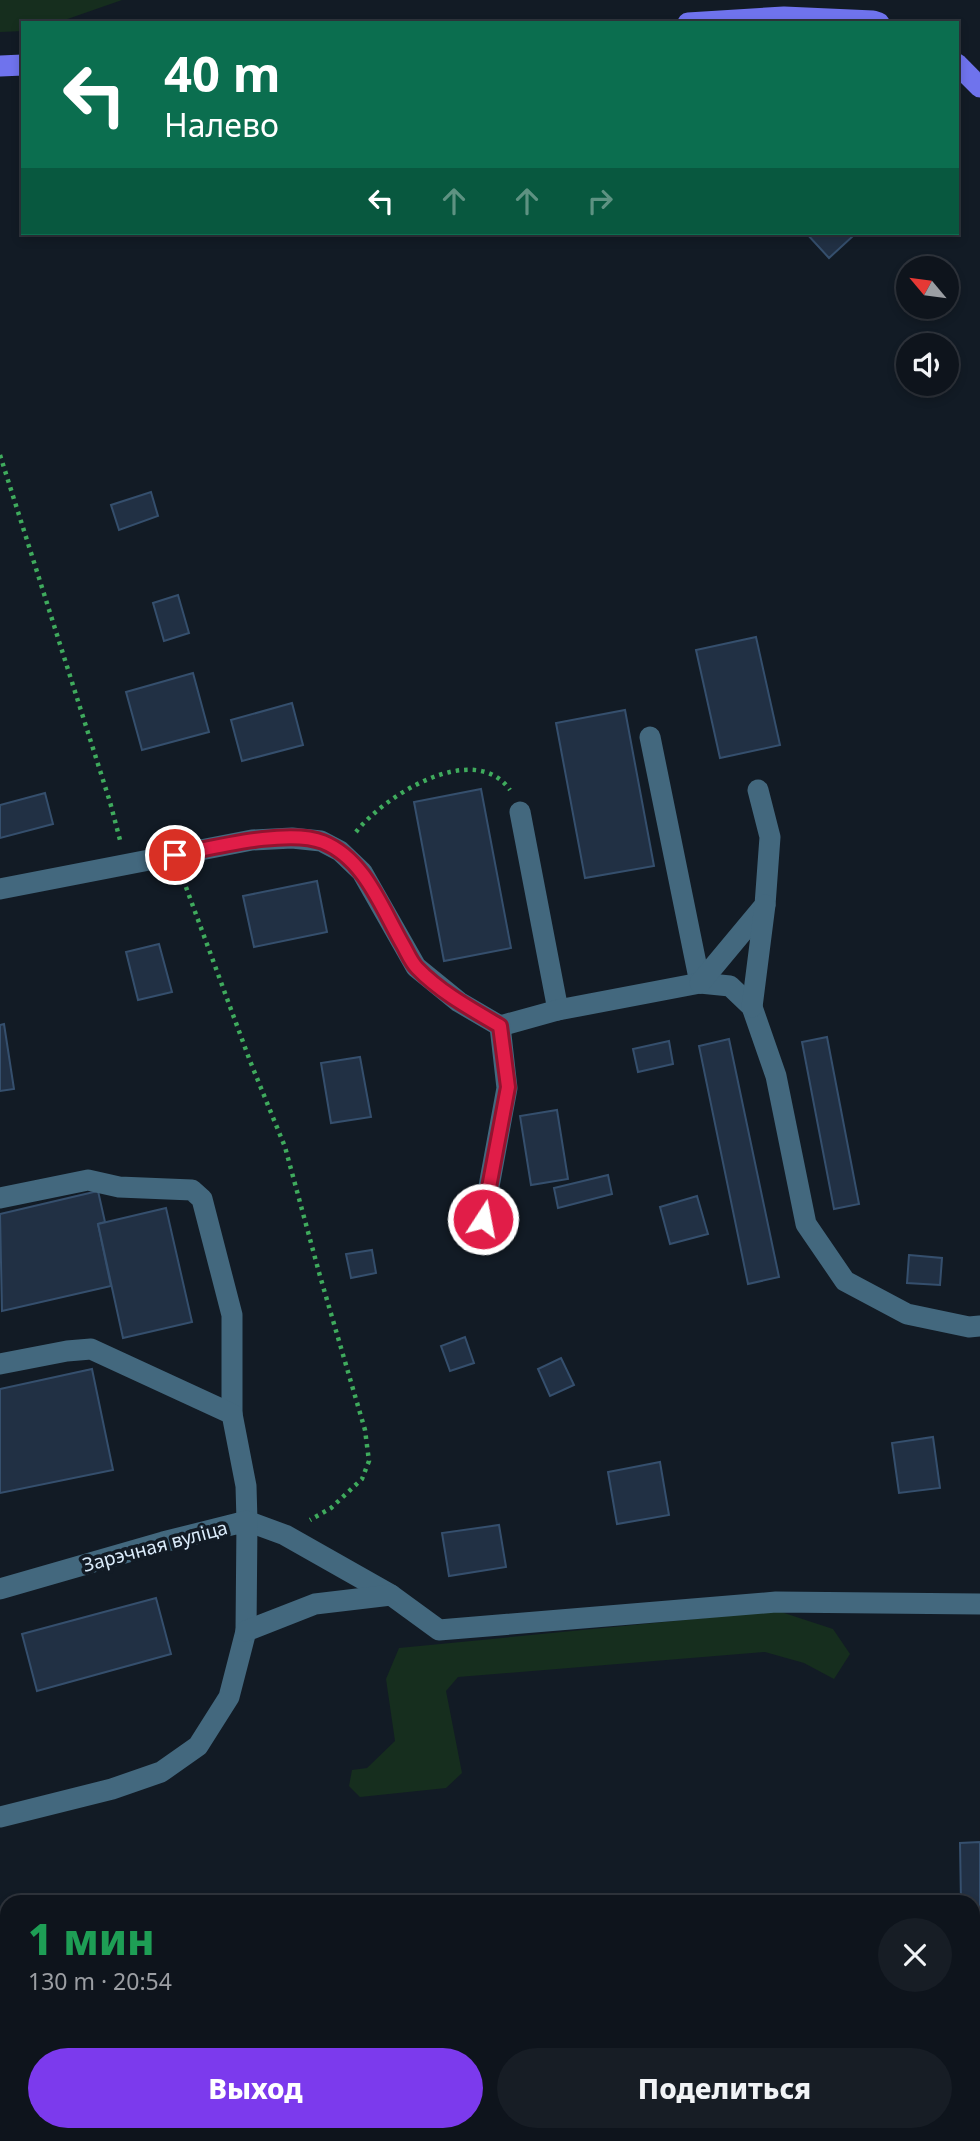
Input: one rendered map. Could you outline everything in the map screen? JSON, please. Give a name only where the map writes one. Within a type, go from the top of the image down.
[{"type":"main road","points":[[720,21],[785,17],[875,21]]},
{"type":"main road","points":[[0,66],[21,65]]},
{"type":"main road","points":[[959,66],[980,87]]},
{"type":"street","points":[[650,737],[699,983]]},
{"type":"street","points":[[758,790],[770,837],[765,905],[752,1007],[776,1076],[806,1224],[845,1281],[907,1314],[969,1327],[980,1326]]},
{"type":"street","points":[[520,812],[558,1010]]},
{"type":"street","points":[[0,889],[251,840],[292,838],[321,841],[340,851],[362,872],[416,967],[459,1002],[500,1026],[558,1010],[699,983],[730,986],[752,1007]]},
{"type":"street","points":[[699,983],[765,905]]},
{"type":"street","points":[[483,1219],[508,1087],[500,1026]]},
{"type":"street","points":[[0,1198],[47,1186],[88,1180],[119,1187],[192,1190],[202,1199],[232,1315],[232,1414],[246,1486],[247,1521],[285,1535],[391,1595],[439,1630],[776,1602],[980,1604]]},
{"type":"street","points":[[0,1364],[91,1349],[232,1414]]},
{"type":"street","name":"Зарэчная вуліца","points":[[0,1589],[247,1521],[246,1630],[229,1697],[198,1746],[161,1772],[112,1789],[0,1817]]},
{"type":"street","points":[[246,1630],[315,1604],[391,1595]]},
{"type":"path","points":[[0,455],[110,802],[126,865]]},
{"type":"path","points":[[340,851],[367,818],[401,792],[434,776],[473,770],[496,776],[509,787],[520,812]]},
{"type":"path","points":[[175,855],[250,1061],[285,1147],[365,1430],[369,1461],[362,1479],[331,1508],[285,1535]]},
{"type":"green space","points":[[0,0],[122,0],[62,21],[21,21],[21,31],[0,32]]},
{"type":"green space","points":[[778,1611],[833,1629],[850,1654],[834,1679],[804,1663],[765,1652],[458,1677],[446,1691],[462,1773],[446,1788],[360,1797],[349,1786],[352,1770],[367,1768],[395,1741],[386,1679],[399,1648]]},
{"type":"building","points":[[808,235],[853,236],[829,258]]},
{"type":"building","points":[[151,492],[158,516],[119,530],[111,505]]},
{"type":"building","points":[[178,595],[189,633],[164,641],[153,603]]},
{"type":"building","points":[[756,637],[780,745],[720,758],[696,650]]},
{"type":"building","points":[[193,673],[209,732],[142,750],[126,692]]},
{"type":"building","points":[[292,703],[303,745],[242,761],[231,720]]},
{"type":"building","points":[[625,710],[654,866],[585,878],[556,723]]},
{"type":"building","points":[[481,789],[511,948],[444,961],[414,802]]},
{"type":"building","points":[[45,793],[53,824],[0,838],[0,805]]},
{"type":"building","points":[[317,881],[327,932],[254,947],[243,896]]},
{"type":"building","points":[[159,944],[172,992],[138,1000],[126,952]]},
{"type":"building","points":[[4,1024],[14,1089],[0,1091],[0,1025]]},
{"type":"building","points":[[827,1037],[859,1204],[834,1209],[802,1042]]},
{"type":"building","points":[[729,1039],[779,1277],[748,1284],[699,1046]]},
{"type":"building","points":[[669,1041],[673,1064],[638,1072],[633,1049]]},
{"type":"building","points":[[360,1057],[371,1117],[331,1123],[321,1063]]},
{"type":"building","points":[[557,1110],[568,1179],[531,1185],[520,1116]]},
{"type":"building","points":[[608,1175],[612,1194],[558,1208],[554,1188]]},
{"type":"building","points":[[98,1191],[105,1222],[98,1224],[111,1286],[2,1311],[0,1214]]},
{"type":"building","points":[[697,1196],[708,1234],[670,1244],[660,1207]]},
{"type":"building","points":[[166,1208],[192,1322],[123,1338],[98,1224]]},
{"type":"building","points":[[372,1250],[376,1273],[351,1278],[346,1254]]},
{"type":"building","points":[[909,1255],[942,1258],[940,1285],[907,1283]]},
{"type":"building","points":[[465,1337],[474,1363],[450,1371],[441,1346]]},
{"type":"building","points":[[561,1358],[574,1385],[550,1396],[538,1369]]},
{"type":"building","points":[[92,1369],[113,1470],[0,1493],[0,1389]]},
{"type":"building","points":[[933,1437],[940,1488],[899,1493],[892,1443]]},
{"type":"building","points":[[660,1462],[669,1515],[617,1524],[608,1472]]},
{"type":"building","points":[[499,1525],[506,1567],[449,1576],[442,1533]]},
{"type":"building","points":[[156,1598],[171,1654],[37,1691],[22,1634]]},
{"type":"building","points":[[980,1842],[980,1895],[961,1895],[960,1843]]},
{"type":"route","points":[[175,855],[251,840],[292,838],[321,841],[340,851],[362,872],[416,967],[459,1002],[500,1026],[508,1087],[483,1219]]}]
